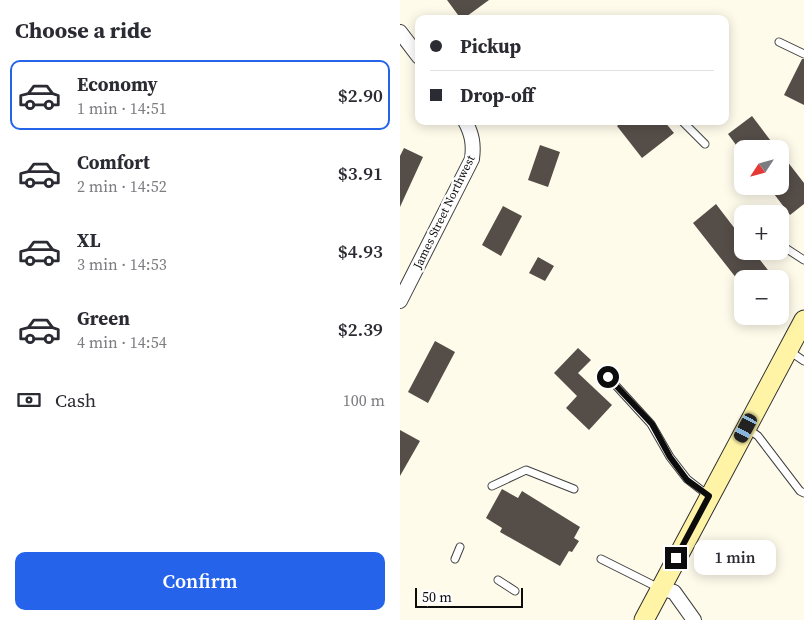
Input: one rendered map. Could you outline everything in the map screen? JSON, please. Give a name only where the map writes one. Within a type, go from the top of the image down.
[{"type":"street","points":[[400,32],[415,52]]},
{"type":"street","name":"James Street Northwest","points":[[400,301],[472,159],[474,146],[467,125]]},
{"type":"street","points":[[644,620],[804,320]]},
{"type":"street","points":[[660,588],[674,592],[694,620]]},
{"type":"lane","points":[[780,42],[804,54]]},
{"type":"lane","points":[[686,125],[705,144]]},
{"type":"lane","points":[[789,250],[804,260]]},
{"type":"lane","points":[[788,350],[804,361]]},
{"type":"lane","points":[[608,377],[652,424],[670,457],[687,480],[709,496]]},
{"type":"lane","points":[[746,428],[758,436],[800,491],[804,493]]},
{"type":"lane","points":[[492,486],[526,470],[574,489]]},
{"type":"lane","points":[[455,559],[460,547]]},
{"type":"lane","points":[[601,560],[660,588]]},
{"type":"lane","points":[[498,580],[515,591]]},
{"type":"building","points":[[447,0],[489,0],[468,15],[458,15]]},
{"type":"building","points":[[802,59],[804,59],[804,105],[784,95]]},
{"type":"building","points":[[752,116],[770,140],[734,140],[734,142],[728,134]]},
{"type":"building","points":[[667,125],[674,133],[642,158],[617,126]]},
{"type":"building","points":[[540,145],[560,152],[548,187],[528,180]]},
{"type":"building","points":[[404,148],[423,157],[400,207],[400,156]]},
{"type":"building","points":[[789,164],[804,183],[804,204],[790,215],[789,205],[782,205],[775,195],[789,195]]},
{"type":"building","points":[[716,204],[734,228],[734,260],[760,260],[768,270],[734,270],[734,275],[693,223]]},
{"type":"building","points":[[503,206],[522,216],[501,256],[482,245]]},
{"type":"building","points":[[538,257],[554,266],[545,281],[529,273]]},
{"type":"building","points":[[435,341],[455,352],[428,403],[408,392]]},
{"type":"building","points":[[578,348],[591,360],[578,373],[612,405],[589,430],[566,408],[577,396],[554,373]]},
{"type":"building","points":[[400,430],[420,441],[400,476]]},
{"type":"building","points":[[502,489],[518,498],[522,491],[580,527],[574,538],[579,541],[572,552],[569,551],[560,566],[500,532],[502,528],[486,518]]},
{"type":"route","points":[[608,377],[652,424],[670,457],[687,480],[709,496],[676,558]]}]
